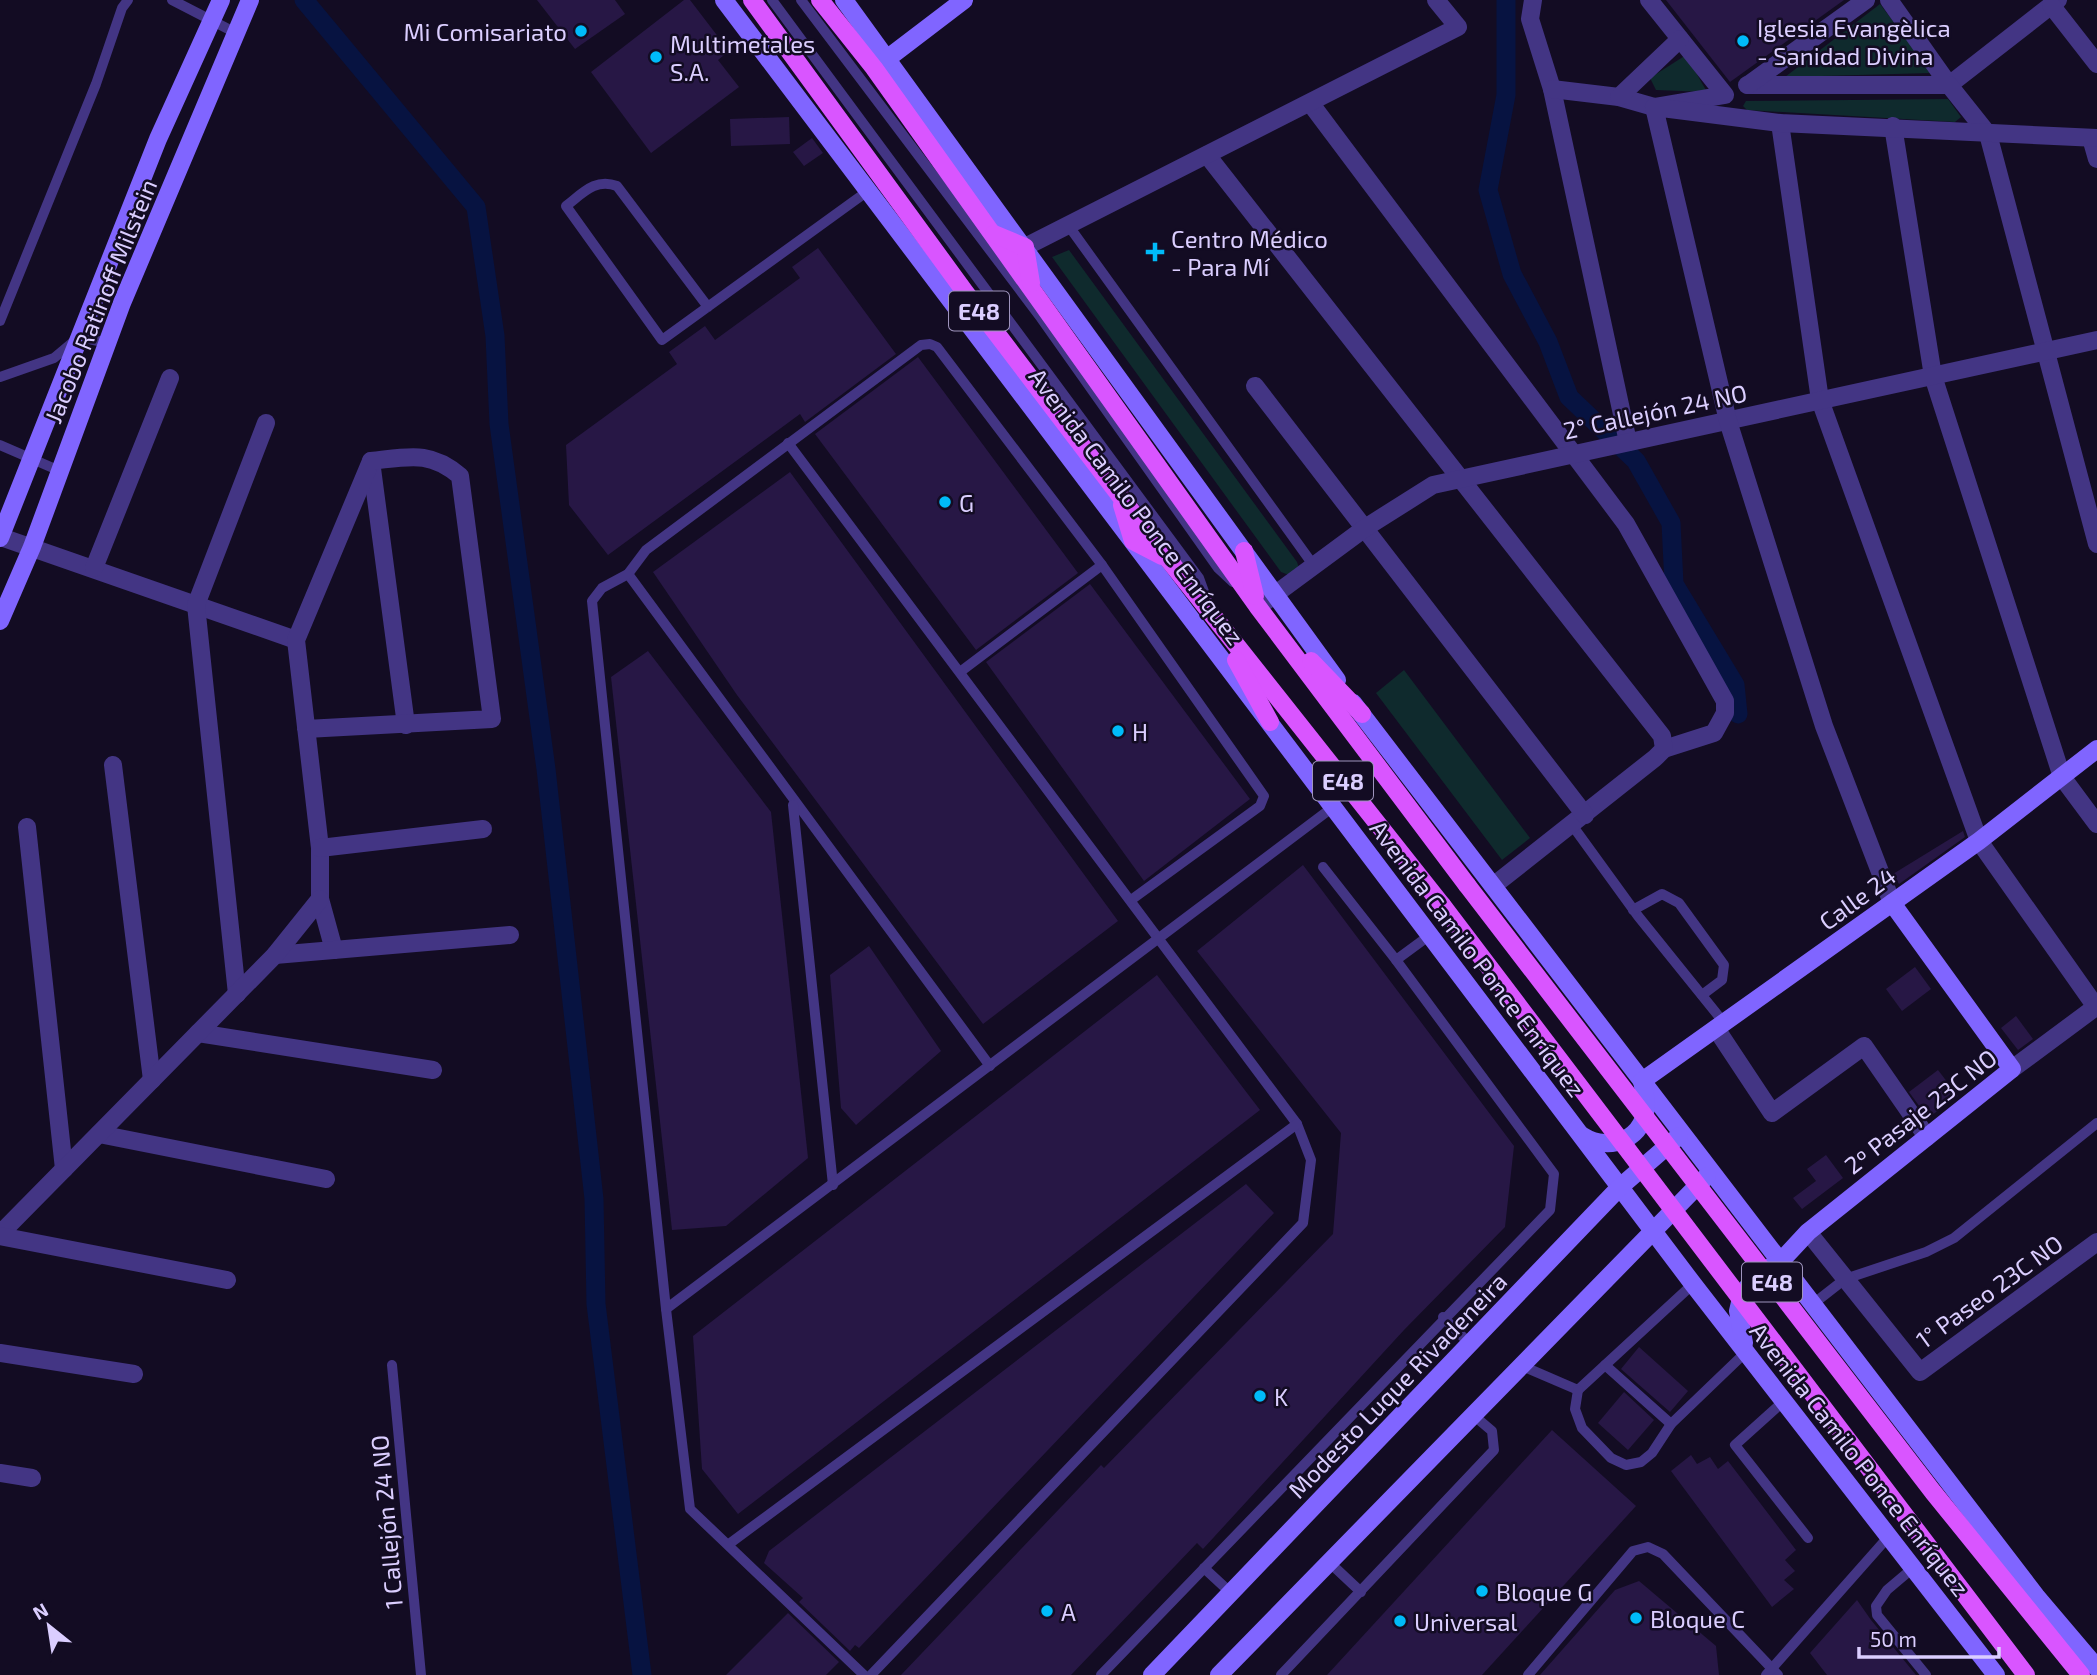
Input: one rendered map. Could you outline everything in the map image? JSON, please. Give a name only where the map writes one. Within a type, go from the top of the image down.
[{"type":"main road","name":"Jacobo Ratinoff Milstein","points":[[0,537],[158,139],[221,0]]},
{"type":"main road","name":"Jacobo Ratinoff Milstein","points":[[0,621],[32,547],[108,343],[250,0]]},
{"type":"main road","name":"Avenida Camilo Ponce Enríquez","points":[[724,0],[1693,1284],[1747,1350],[1996,1675]]},
{"type":"main road","name":"Avenida Camilo Ponce Enríquez","points":[[752,0],[965,292],[1119,495],[1212,617],[1442,905],[2026,1675]]},
{"type":"main road","name":"Avenida Camilo Ponce Enríquez","points":[[820,0],[1025,247],[1362,714],[2036,1596],[2097,1668]]},
{"type":"main road","name":"Avenida Camilo Ponce Enríquez","points":[[844,0],[875,68],[1258,607],[1933,1492],[2081,1675]]},
{"type":"main road","points":[[875,68],[964,0]]},
{"type":"main road","points":[[993,234],[1025,247],[1032,290]]},
{"type":"main road","points":[[1119,495],[1133,541],[1168,559]]},
{"type":"main road","points":[[1244,551],[1258,607],[1362,714]]},
{"type":"main road","points":[[1212,617],[1270,722]]},
{"type":"main road","name":"Calle 24","points":[[1642,1082],[1979,841],[2097,749]]},
{"type":"main road","points":[[1892,903],[2012,1069]]},
{"type":"main road","name":"2º Pasaje 23C NO","points":[[1747,1350],[1738,1326],[1738,1311],[1742,1294],[1759,1273],[1780,1262],[1808,1232],[2012,1069]]},
{"type":"main road","points":[[1580,1134],[1596,1144],[1614,1144],[1631,1136],[1643,1122],[1646,1103],[1642,1082]]},
{"type":"main road","name":"Modesto Luque Rivadeneira","points":[[1152,1675],[1620,1187],[1682,1134]]},
{"type":"main road","points":[[1219,1675],[1652,1229],[1712,1171]]},
{"type":"street","points":[[1025,247],[1458,27],[1436,0]]},
{"type":"street","points":[[1532,0],[1530,19],[1552,89],[1628,442]]},
{"type":"street","points":[[1649,0],[1725,95]]},
{"type":"street","points":[[1654,107],[1725,95],[1748,85],[1866,0]]},
{"type":"street","points":[[1889,0],[1949,85],[1988,134],[2097,544]]},
{"type":"street","points":[[1748,85],[1949,85],[2055,3],[2097,64]]},
{"type":"street","points":[[1619,97],[1681,39]]},
{"type":"street","points":[[1552,89],[1619,97],[1654,107],[1780,122],[2094,138],[2097,159]]},
{"type":"street","points":[[1311,104],[1570,454],[1626,524],[1725,701],[1725,713],[1714,733],[1664,749],[1493,886]]},
{"type":"street","points":[[1654,107],[1728,421],[1824,726],[1892,903]]},
{"type":"street","points":[[1780,122],[1820,400],[1979,841],[2096,1007]]},
{"type":"street","points":[[1893,127],[1933,376],[2062,777],[2097,824]]},
{"type":"street","points":[[1207,155],[1662,736],[1664,749]]},
{"type":"street","name":"2° Callejón 24 NO","points":[[1258,607],[1365,528],[1433,485],[2097,340]]},
{"type":"street","points":[[94,568],[170,378]]},
{"type":"street","points":[[1255,386],[1365,528],[1578,820]]},
{"type":"street","points":[[237,994],[196,605],[266,424]]},
{"type":"street","points":[[306,729],[492,719],[460,476],[446,463],[425,456],[370,461]]},
{"type":"street","points":[[334,950],[320,900],[320,848],[296,640],[370,461]]},
{"type":"street","points":[[370,461],[406,724]]},
{"type":"street","points":[[0,537],[296,640]]},
{"type":"street","points":[[113,765],[152,1080]]},
{"type":"street","points":[[27,827],[64,1169]]},
{"type":"street","points":[[320,848],[483,829]]},
{"type":"street","points":[[0,1235],[275,955],[320,900]]},
{"type":"street","points":[[275,955],[510,934]]},
{"type":"street","name":"2º Pasaje 23C NO","points":[[2012,1069],[2096,1007]]},
{"type":"street","points":[[1721,1027],[1772,1113],[1864,1046],[1927,1136]]},
{"type":"street","points":[[198,1033],[433,1070]]},
{"type":"street","points":[[99,1134],[326,1179]]},
{"type":"street","name":"1° Paseo 23C NO","points":[[1808,1232],[1920,1372],[2097,1241]]},
{"type":"street","points":[[0,1235],[227,1280]]},
{"type":"street","points":[[0,1353],[134,1374]]},
{"type":"street","points":[[0,1473],[32,1478]]},
{"type":"lane","points":[[0,321],[96,84],[122,8],[128,0]]},
{"type":"lane","points":[[172,0],[236,33]]},
{"type":"lane","name":"Avenida Camilo Ponce Enríquez","points":[[772,0],[1199,578],[1212,617]]},
{"type":"lane","name":"Avenida Camilo Ponce Enríquez","points":[[801,0],[875,68],[1041,318],[1218,568],[1258,607]]},
{"type":"lane","points":[[708,307],[617,186],[606,182],[594,185],[566,206],[662,340],[708,307],[868,191]]},
{"type":"lane","points":[[1068,225],[1314,566]]},
{"type":"lane","points":[[0,377],[54,358],[79,337],[108,343]]},
{"type":"lane","points":[[864,1675],[690,1509],[666,1309],[593,601],[602,588],[628,574],[646,550],[921,345],[930,344],[937,347],[1102,565],[1264,796],[1260,806],[1131,900]]},
{"type":"lane","points":[[789,443],[1297,1124],[1311,1160],[1303,1223],[871,1675]]},
{"type":"lane","points":[[0,445],[60,471]]},
{"type":"lane","points":[[960,672],[1102,565]]},
{"type":"lane","points":[[628,574],[793,802],[990,1066]]},
{"type":"lane","points":[[793,802],[833,1185]]},
{"type":"lane","points":[[666,1309],[1334,807]]},
{"type":"lane","points":[[1578,820],[1633,909],[1702,995],[1721,1027]]},
{"type":"lane","points":[[1101,1675],[1443,1317],[1550,1210],[1554,1174],[1396,960],[1323,867]]},
{"type":"lane","points":[[1633,909],[1662,894],[1679,903],[1724,965],[1722,980],[1702,995]]},
{"type":"lane","points":[[1396,960],[1430,935]]},
{"type":"lane","points":[[1813,1304],[1845,1279],[1926,1252],[1955,1238],[2097,1123]]},
{"type":"lane","points":[[729,1544],[1297,1124]]},
{"type":"lane","points":[[1693,1284],[1578,1390],[1575,1409],[1582,1428],[1611,1458],[1626,1465],[1640,1462],[1652,1453],[1671,1424],[1747,1350]]},
{"type":"lane","points":[[1443,1317],[1470,1344]]},
{"type":"lane","points":[[1520,1365],[1578,1390]]},
{"type":"lane","points":[[1605,1365],[1671,1424]]},
{"type":"lane","name":"1 Callejón 24 NO","points":[[392,1366],[421,1675]]},
{"type":"lane","points":[[1785,1400],[1735,1445],[1808,1538]]},
{"type":"lane","points":[[1281,1675],[1494,1450],[1492,1432],[1472,1414]]},
{"type":"lane","points":[[1528,1675],[1633,1551],[1648,1547],[1663,1554],[1772,1673],[1889,1536]]},
{"type":"lane","points":[[1329,1562],[1361,1592]]},
{"type":"lane","points":[[1204,1568],[1231,1592]]},
{"type":"lane","points":[[1913,1568],[1887,1590],[1876,1606],[1877,1615],[1926,1675]]},
{"type":"green space","points":[[1880,4],[1932,73],[1785,77]]},
{"type":"green space","points":[[1686,55],[1707,92],[1656,90],[1650,78]]},
{"type":"green space","points":[[1948,99],[1961,117],[1955,122],[1747,110],[1743,106],[1746,101]]},
{"type":"green space","points":[[1069,250],[1297,562],[1299,568],[1289,575],[1281,572],[1052,257]]},
{"type":"green space","points":[[1404,670],[1530,838],[1502,860],[1376,693]]},
{"type":"building","name":"Mi Comisariato","points":[[537,0],[615,0],[625,14],[575,49]]},
{"type":"building","points":[[684,0],[690,0],[729,51],[718,60],[739,87],[651,153],[591,72]]},
{"type":"building","name":"Iglesia Evangèlica - Sanidad Divina","points":[[1666,0],[1844,0],[1730,82]]},
{"type":"building","points":[[789,117],[790,144],[731,146],[730,119]]},
{"type":"building","points":[[812,138],[823,153],[804,166],[793,152]]},
{"type":"building","points":[[818,248],[896,354],[805,422],[800,414],[608,555],[569,505],[566,445],[677,364],[669,352],[705,326],[715,340],[800,278],[792,267]]},
{"type":"building","name":"G","points":[[918,357],[1078,573],[976,650],[815,434]]},
{"type":"building","points":[[790,472],[1118,921],[983,1024],[737,695],[653,572]]},
{"type":"building","name":"H","points":[[1090,584],[1250,799],[1144,881],[986,662]]},
{"type":"building","points":[[648,651],[771,812],[808,1158],[726,1226],[672,1230],[611,677]]},
{"type":"building","points":[[1963,831],[1965,837],[1899,884],[1893,874]]},
{"type":"building","points":[[1303,865],[1514,1146],[1505,1227],[1404,1330],[1203,1549],[1197,1543],[1071,1675],[901,1675],[1101,1465],[1104,1468],[1333,1234],[1341,1133],[1197,951]]},
{"type":"building","points":[[869,946],[941,1051],[856,1125],[841,1108],[830,975]]},
{"type":"building","points":[[1915,967],[1931,989],[1902,1011],[1886,989]]},
{"type":"building","points":[[1157,975],[1260,1110],[738,1514],[702,1469],[693,1336]]},
{"type":"building","points":[[2016,1016],[2033,1039],[2018,1050],[2001,1028]]},
{"type":"building","points":[[1938,1070],[1958,1096],[1928,1118],[1909,1092]]},
{"type":"building","points":[[1826,1155],[1843,1178],[1802,1209],[1793,1198],[1816,1181],[1807,1169]]},
{"type":"building","points":[[1246,1184],[1274,1213],[859,1648],[855,1645],[850,1651],[799,1602],[803,1598],[764,1563],[769,1551]]},
{"type":"building","points":[[1639,1347],[1688,1391],[1670,1412],[1621,1369]]},
{"type":"building","points":[[1624,1392],[1654,1420],[1628,1450],[1598,1423]]},
{"type":"building","name":"Bloque G","points":[[1552,1430],[1636,1506],[1482,1675],[1327,1675]]},
{"type":"building","points":[[1691,1455],[1697,1464],[1710,1457],[1718,1469],[1728,1461],[1796,1550],[1785,1560],[1795,1571],[1784,1580],[1794,1589],[1772,1607],[1671,1471]]},
{"type":"building","name":"Bloque C","points":[[1639,1581],[1716,1646],[1719,1675],[1540,1675],[1615,1590]]},
{"type":"building","points":[[1857,1600],[1916,1675],[1827,1675],[1810,1653]]},
{"type":"building","points":[[788,1613],[839,1662],[826,1675],[726,1675]]},
{"type":"waterway","points":[[304,0],[476,207],[495,336],[499,424],[546,769],[594,1199],[596,1304],[642,1675]]},
{"type":"waterway","points":[[1506,0],[1506,95],[1488,190],[1512,274],[1548,342],[1569,397],[1636,461],[1671,523],[1674,584],[1735,685],[1738,714]]},
{"type":"place","name":"Mi Comisariato","points":[[581,31]]},
{"type":"place","name":"Iglesia Evangèlica - Sanidad Divina","points":[[1743,41]]},
{"type":"place","name":"Multimetales S.A.","points":[[656,57]]},
{"type":"place","name":"Centro Médico - Para Mí","points":[[1155,252]]},
{"type":"place","name":"G","points":[[945,502]]},
{"type":"place","name":"H","points":[[1118,731]]},
{"type":"place","name":"K","points":[[1260,1396]]},
{"type":"place","name":"Bloque G","points":[[1482,1591]]},
{"type":"place","name":"A","points":[[1047,1611]]},
{"type":"place","name":"Bloque C","points":[[1636,1618]]},
{"type":"place","name":"Universal","points":[[1400,1621]]}]
